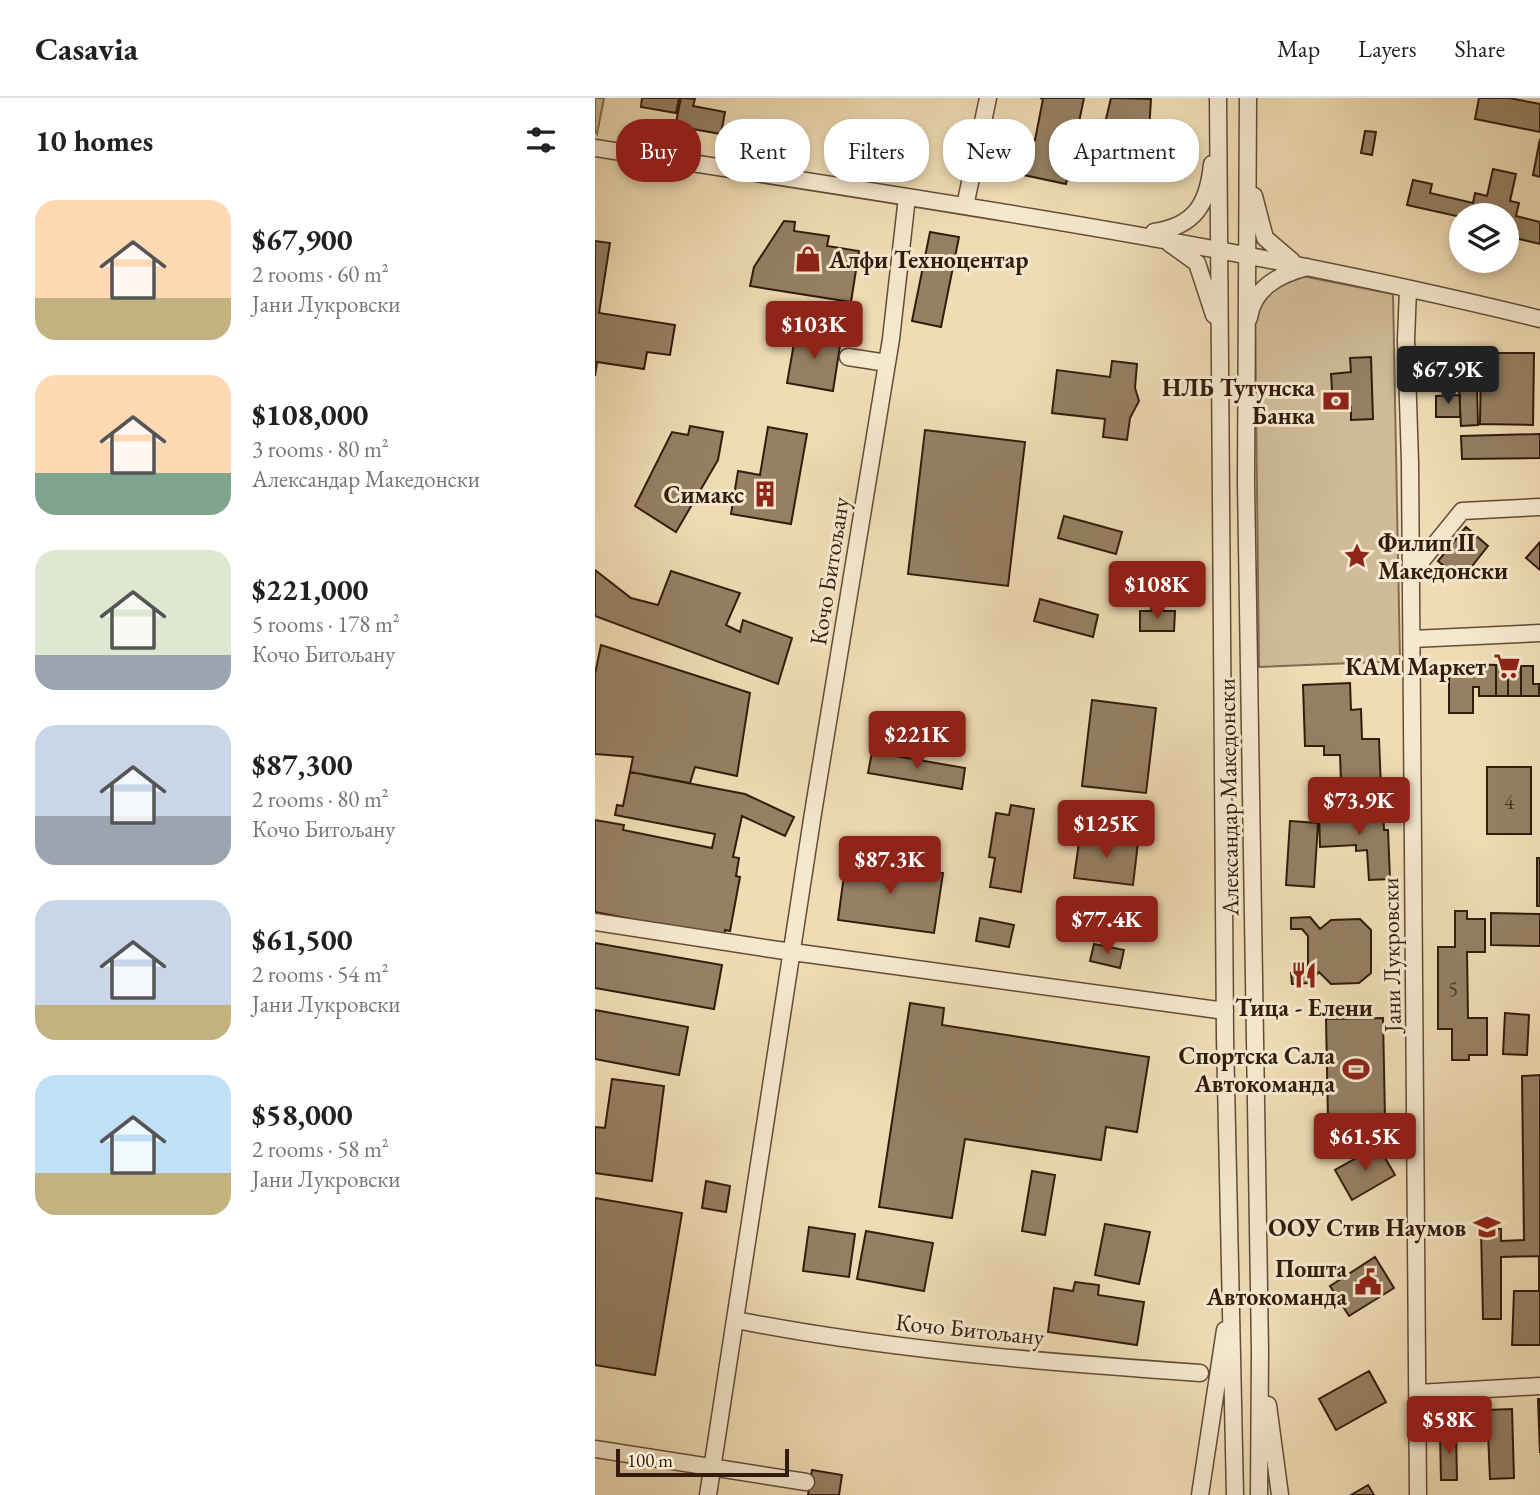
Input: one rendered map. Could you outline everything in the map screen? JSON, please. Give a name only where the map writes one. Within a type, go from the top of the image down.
[{"type":"street","points":[[965,206],[988,98]]},
{"type":"street","name":"Александар Македонски","points":[[1217,98],[1225,1012],[1235,1495]]},
{"type":"street","name":"Александар Македонски","points":[[1248,98],[1246,352],[1261,1351],[1259,1495]]},
{"type":"street","points":[[1149,235],[1175,229],[1197,214],[1211,172],[1218,116]]},
{"type":"street","points":[[595,148],[1149,235],[1303,265],[1540,319]]},
{"type":"street","points":[[1248,166],[1261,232],[1303,265]]},
{"type":"street","name":"Кочо Битољану","points":[[708,1495],[813,813],[887,363],[907,197]]},
{"type":"street","points":[[1149,235],[1182,250],[1197,263],[1220,336]]},
{"type":"street","points":[[1246,352],[1250,311],[1269,281],[1303,265]]},
{"type":"street","name":"Јани Лукровски","points":[[1408,289],[1406,340],[1412,639],[1418,1495]]},
{"type":"street","points":[[848,357],[887,363]]},
{"type":"street","points":[[1411,580],[1423,559],[1462,511],[1540,507]]},
{"type":"street","points":[[1412,639],[1540,633]]},
{"type":"street","points":[[595,922],[1225,1012]]},
{"type":"street","points":[[1200,1495],[1232,1290]]},
{"type":"street","name":"Кочо Битољану","points":[[736,1320],[824,1336],[958,1352],[1200,1373]]},
{"type":"street","points":[[1261,1351],[1280,1495]]},
{"type":"street","points":[[1215,1392],[1200,1373],[1220,1359]]},
{"type":"street","points":[[1418,1393],[1540,1386]]},
{"type":"street","points":[[595,1449],[806,1482]]},
{"type":"shaded area","points":[[595,98],[604,98],[597,134],[595,131]]},
{"type":"shaded area","points":[[1302,276],[1393,294],[1400,661],[1259,667],[1255,316],[1273,286]]},
{"type":"building","points":[[642,98],[679,98],[676,113],[641,107]]},
{"type":"building","points":[[681,98],[695,99],[693,106],[725,112],[724,119],[715,119],[715,133],[701,130],[701,119],[677,119]]},
{"type":"building","points":[[1040,98],[1084,98],[1080,119],[1049,119],[1049,180],[1035,177],[1035,140],[1043,99]]},
{"type":"building","points":[[1111,98],[1151,99],[1150,119],[1106,119]]},
{"type":"building","points":[[1479,98],[1509,98],[1540,104],[1540,132],[1475,119]]},
{"type":"building","points":[[1365,131],[1376,132],[1372,155],[1361,153]]},
{"type":"building","points":[[1540,139],[1540,177],[1533,175]]},
{"type":"building","points":[[1493,169],[1516,174],[1510,201],[1519,203],[1473,203],[1475,193],[1487,196]]},
{"type":"building","points":[[1413,180],[1432,184],[1430,193],[1473,203],[1449,203],[1449,214],[1407,205]]},
{"type":"building","points":[[1519,217],[1540,222],[1540,244],[1519,239]]},
{"type":"building","name":"Алфи Техноцентар","points":[[784,221],[795,222],[794,231],[829,236],[827,246],[859,251],[851,302],[750,286],[754,267]]},
{"type":"building","points":[[930,232],[959,237],[941,327],[912,321]]},
{"type":"building","points":[[595,241],[610,243],[599,313],[675,325],[670,355],[647,352],[644,369],[597,362],[595,376]]},
{"type":"building","points":[[796,332],[841,339],[833,391],[787,383]]},
{"type":"building","points":[[1481,353],[1534,353],[1533,425],[1480,424]]},
{"type":"building","points":[[1371,357],[1373,419],[1351,420],[1351,407],[1333,406],[1331,374],[1351,372],[1350,358]]},
{"type":"building","points":[[1112,361],[1137,364],[1135,388],[1139,401],[1130,418],[1127,440],[1103,437],[1105,419],[1052,413],[1057,370],[1110,377]]},
{"type":"building","points":[[1477,387],[1478,425],[1461,426],[1459,388]]},
{"type":"building","points":[[1460,395],[1460,417],[1436,417],[1436,396]]},
{"type":"building","points":[[690,426],[723,432],[718,460],[676,532],[635,506],[672,432],[688,435]]},
{"type":"building","name":"Симакс","points":[[768,427],[807,434],[791,524],[731,514],[738,471],[760,475]]},
{"type":"building","points":[[925,430],[1025,442],[1008,586],[908,574]]},
{"type":"building","points":[[1540,434],[1540,458],[1462,459],[1461,436]]},
{"type":"building","points":[[1064,516],[1122,532],[1116,554],[1058,538]]},
{"type":"building","points":[[1466,527],[1488,546],[1461,580],[1438,561]]},
{"type":"building","points":[[1540,542],[1540,570],[1526,558]]},
{"type":"building","points":[[595,570],[631,598],[658,605],[671,571],[740,593],[726,625],[740,632],[743,620],[792,638],[778,684],[595,616]]},
{"type":"building","points":[[1133,570],[1181,570],[1181,592],[1164,591],[1163,611],[1151,611],[1151,591],[1133,591]]},
{"type":"building","points":[[1040,599],[1098,615],[1093,637],[1034,621]]},
{"type":"building","points":[[1140,611],[1175,611],[1174,631],[1140,631]]},
{"type":"building","points":[[601,645],[750,693],[737,776],[695,767],[690,783],[630,772],[633,757],[595,754],[595,674]]},
{"type":"building","points":[[1464,664],[1496,665],[1496,696],[1479,696],[1479,687],[1473,687],[1473,713],[1449,713],[1449,671],[1464,671]]},
{"type":"building","points":[[1496,665],[1508,665],[1508,696],[1496,696]]},
{"type":"building","points":[[1508,665],[1521,666],[1521,696],[1508,696]]},
{"type":"building","points":[[1521,666],[1533,666],[1533,684],[1539,684],[1539,696],[1521,696]]},
{"type":"building","points":[[1350,683],[1351,710],[1361,709],[1362,739],[1379,739],[1381,789],[1368,789],[1368,779],[1341,781],[1340,755],[1324,755],[1324,746],[1305,746],[1303,685]]},
{"type":"building","points":[[1092,700],[1156,708],[1146,793],[1082,786]]},
{"type":"building","points":[[872,752],[965,768],[962,789],[868,773]]},
{"type":"building","points":[[1487,767],[1531,767],[1531,834],[1487,834]]},
{"type":"building","points":[[630,772],[745,794],[794,817],[785,836],[742,816],[733,857],[739,858],[736,876],[740,877],[730,931],[725,930],[724,937],[595,912],[595,820],[624,825],[623,830],[712,848],[715,834],[615,815],[617,805],[623,806]]},
{"type":"building","points":[[1011,805],[1034,809],[1021,892],[990,887],[995,858],[989,857],[996,813],[1009,815]]},
{"type":"building","points":[[1383,809],[1384,830],[1388,830],[1390,879],[1369,880],[1367,850],[1356,851],[1356,845],[1320,847],[1319,812]]},
{"type":"building","points":[[1290,821],[1318,823],[1314,887],[1286,885]]},
{"type":"building","points":[[1080,835],[1138,842],[1133,885],[1074,878]]},
{"type":"building","points":[[1537,858],[1540,858],[1540,906],[1537,906]]},
{"type":"building","points":[[846,860],[943,873],[934,933],[838,920]]},
{"type":"building","points":[[1455,911],[1467,911],[1467,919],[1485,919],[1485,952],[1467,952],[1468,1018],[1487,1018],[1487,1055],[1469,1055],[1469,1060],[1452,1060],[1452,1029],[1438,1029],[1438,947],[1455,947]]},
{"type":"building","points":[[1491,913],[1540,914],[1540,946],[1491,945]]},
{"type":"building","points":[[1310,917],[1320,929],[1331,920],[1360,919],[1371,930],[1371,973],[1359,983],[1331,984],[1319,972],[1309,983],[1292,984],[1291,973],[1301,972],[1308,966],[1308,936],[1302,929],[1291,929],[1291,918]]},
{"type":"building","points":[[980,918],[1014,925],[1009,947],[976,941]]},
{"type":"building","points":[[595,943],[722,965],[714,1009],[595,988]]},
{"type":"building","points":[[1094,944],[1124,950],[1120,968],[1090,961]]},
{"type":"building","points":[[910,1003],[944,1008],[942,1025],[1149,1057],[1137,1132],[1106,1127],[1101,1160],[965,1139],[952,1218],[879,1207]]},
{"type":"building","points":[[595,1010],[688,1027],[679,1075],[595,1059]]},
{"type":"building","points":[[1505,1013],[1529,1015],[1527,1055],[1503,1054]]},
{"type":"building","name":"Спортска Сала Автокоманда","points":[[1383,1018],[1385,1118],[1328,1119],[1326,1019]]},
{"type":"building","points":[[1540,1075],[1540,1345],[1512,1345],[1514,1291],[1539,1291],[1539,1256],[1501,1257],[1501,1319],[1483,1319],[1481,1229],[1501,1229],[1501,1241],[1524,1240],[1522,1076]]},
{"type":"building","points":[[612,1079],[664,1086],[652,1181],[595,1173],[595,1127],[605,1128]]},
{"type":"building","points":[[1378,1146],[1395,1175],[1352,1200],[1335,1170]]},
{"type":"building","points":[[1032,1171],[1055,1175],[1045,1235],[1022,1231]]},
{"type":"building","points":[[706,1181],[730,1186],[726,1212],[702,1208]]},
{"type":"building","points":[[595,1198],[682,1213],[655,1375],[595,1365]]},
{"type":"building","points":[[1105,1224],[1150,1232],[1139,1284],[1095,1275]]},
{"type":"building","points":[[809,1227],[855,1234],[849,1277],[803,1271]]},
{"type":"building","points":[[866,1231],[933,1243],[924,1291],[857,1279]]},
{"type":"building","points":[[1375,1257],[1394,1288],[1349,1316],[1330,1286]]},
{"type":"building","points":[[1075,1282],[1099,1285],[1098,1295],[1144,1302],[1137,1345],[1048,1332],[1054,1288],[1073,1291]]},
{"type":"building","points":[[1369,1371],[1386,1402],[1336,1430],[1319,1399]]},
{"type":"building","points":[[1538,1399],[1540,1399],[1540,1453]]},
{"type":"building","points":[[1512,1409],[1514,1478],[1490,1479],[1487,1410]]},
{"type":"building","points":[[1478,1410],[1478,1426],[1443,1427],[1443,1411]]},
{"type":"building","points":[[1440,1432],[1456,1432],[1457,1480],[1441,1480]]},
{"type":"building","points":[[812,1470],[842,1475],[839,1495],[808,1495]]},
{"type":"building","points":[[1368,1485],[1374,1495],[1351,1495]]},
{"type":"place","name":"Алфи Техноцентар","points":[[808,259]]},
{"type":"place","name":"НЛБ Тутунска Банка","points":[[1336,401]]},
{"type":"place","name":"Симакс","points":[[765,494]]},
{"type":"place","name":"Филип II Македонски","points":[[1357,556]]},
{"type":"place","name":"КАМ Маркет","points":[[1507,666]]},
{"type":"place","name":"Тица - Елени","points":[[1304,975]]},
{"type":"place","name":"Спортска Сала Автокоманда","points":[[1356,1069]]},
{"type":"place","name":"ООУ Стив Наумов","points":[[1487,1227]]},
{"type":"place","name":"Пошта Автокоманда","points":[[1368,1282]]}]
